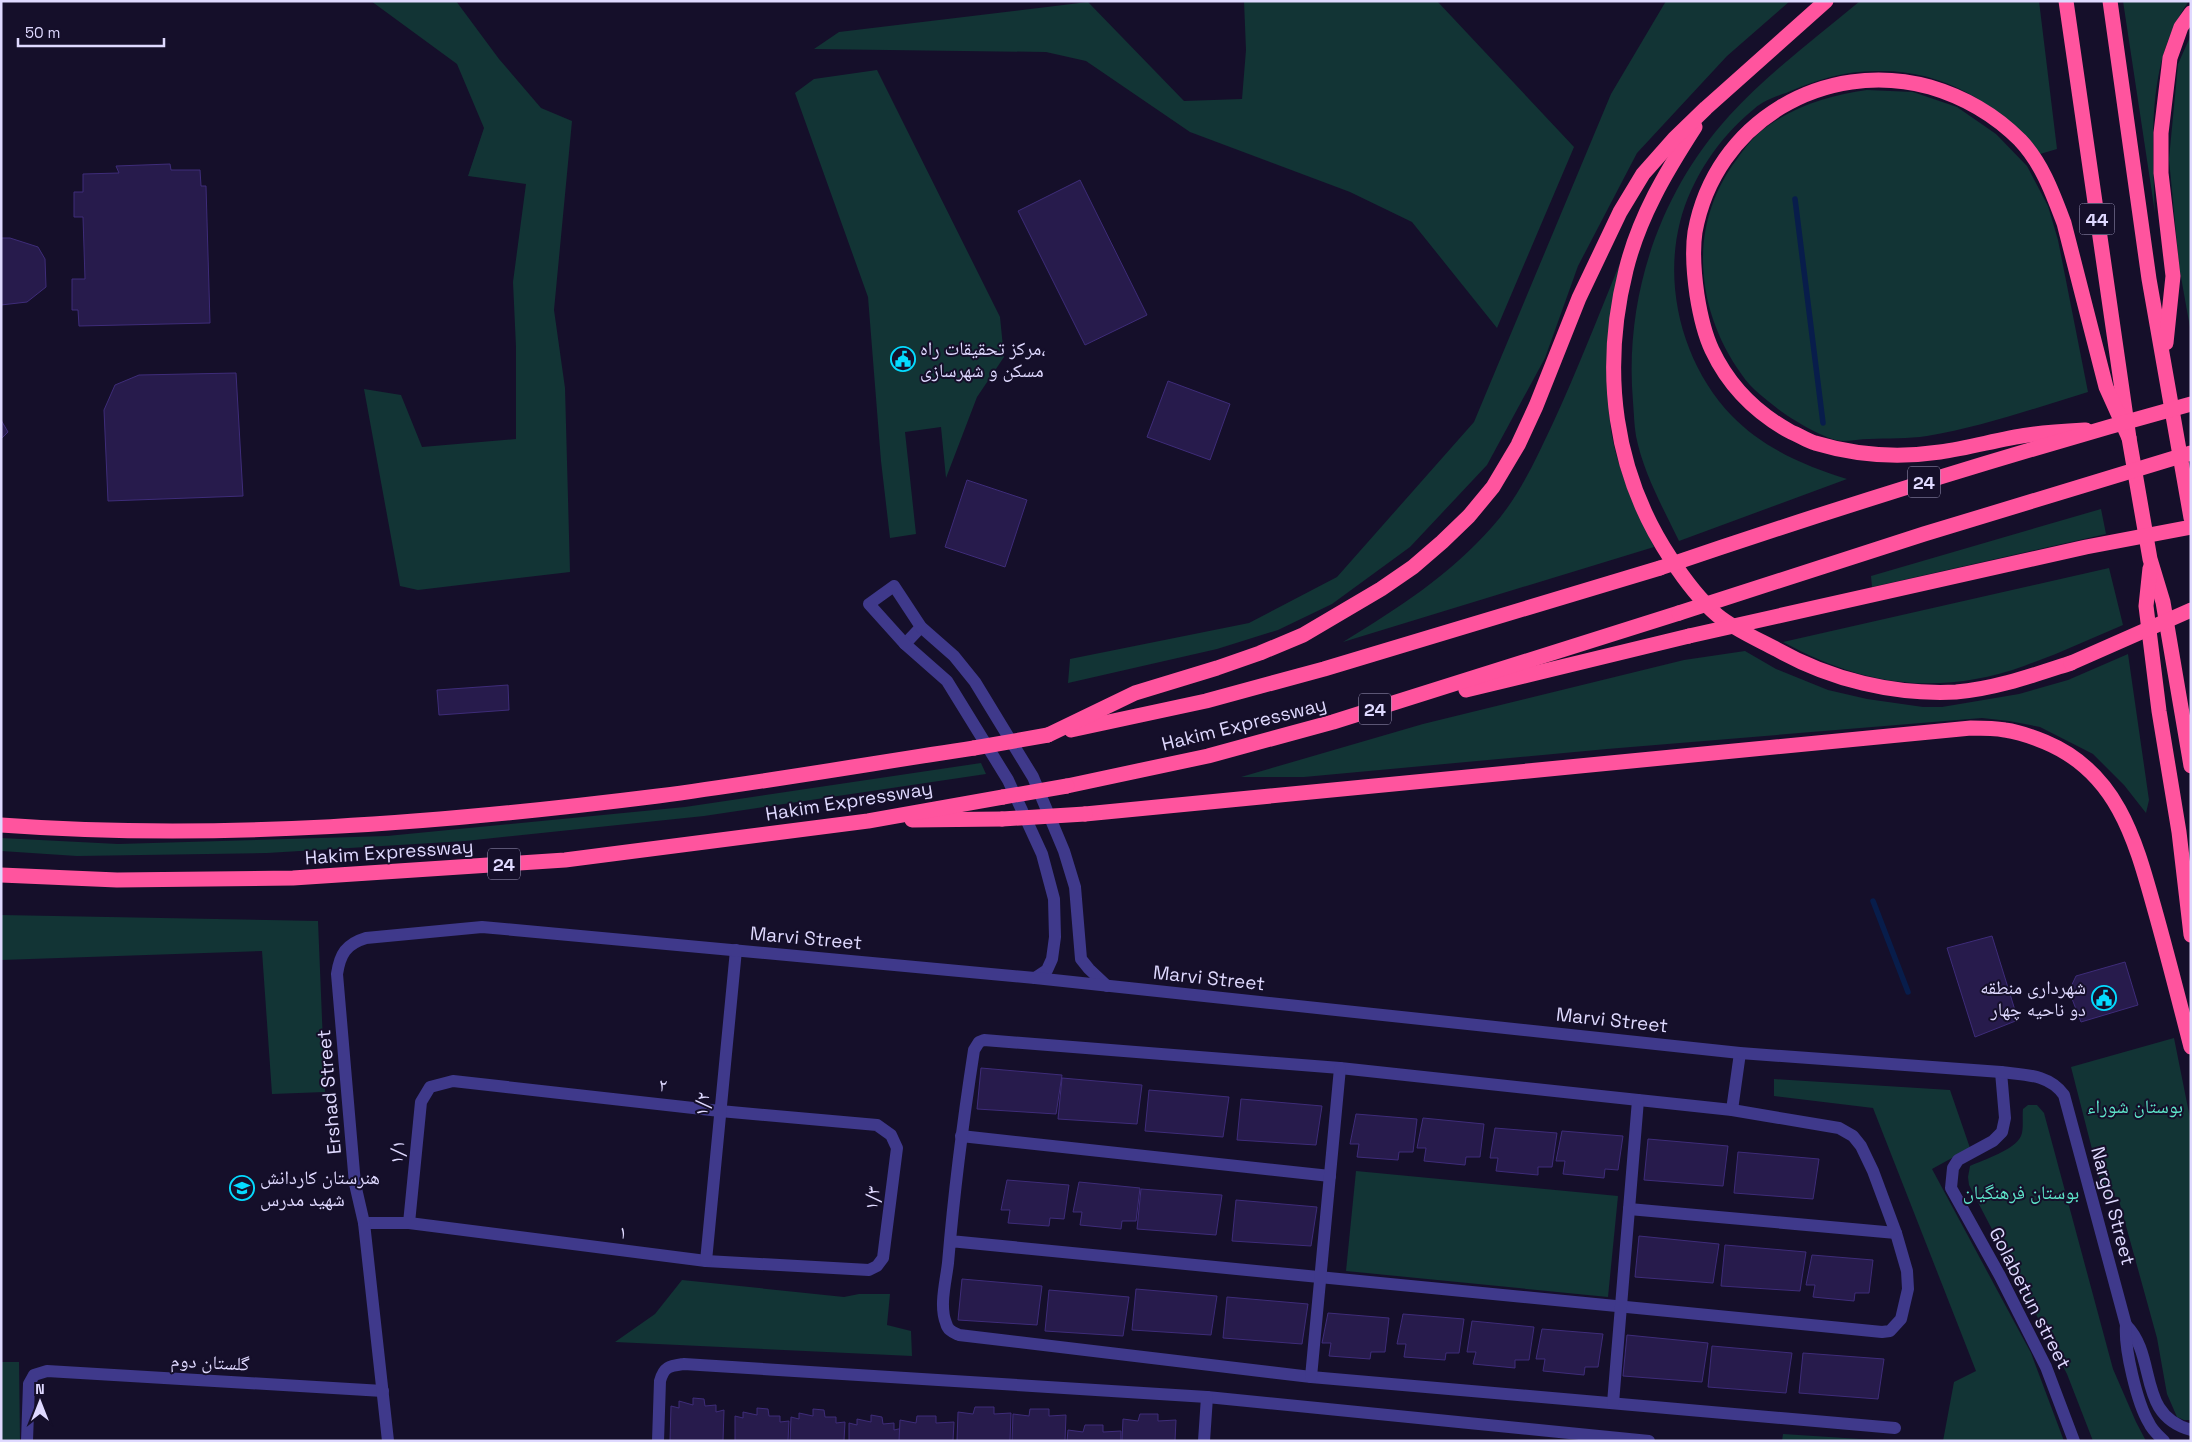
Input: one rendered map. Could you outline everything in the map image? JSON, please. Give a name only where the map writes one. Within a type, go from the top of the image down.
[{"type":"highway","points":[[1048,735],[1134,693],[1260,654],[1302,635],[1381,589],[1413,567],[1470,516],[1493,486],[1518,445],[1579,298],[1620,212],[1643,174],[1674,139],[1706,108],[1826,1]]},
{"type":"highway","name":"44","points":[[2066,1],[2129,438],[2150,559],[2163,602],[2191,766]]},
{"type":"highway","name":"44","points":[[2110,1],[2131,158],[2191,518]]},
{"type":"highway","points":[[2164,362],[2173,276],[2161,173],[2161,133],[2170,58],[2181,28],[2191,13]]},
{"type":"highway","points":[[2098,430],[2028,435],[1938,452],[1900,455],[1855,452],[1812,442],[1777,424],[1754,408],[1719,366],[1706,338],[1694,273],[1695,234],[1702,203],[1715,174],[1733,148],[1757,123],[1792,99],[1824,87],[1855,82],[1878,80],[1914,83],[1950,93],[1988,113],[2020,140],[2041,169],[2054,198],[2064,223],[2106,387],[2129,438]]},
{"type":"highway","points":[[1706,108],[1662,178],[1636,235],[1626,270],[1614,344],[1615,403],[1624,459],[1639,502],[1660,542],[1686,582],[1718,616],[1789,656],[1821,670],[1864,684],[1908,692],[1957,692],[2018,680],[2071,663],[2191,610]]},
{"type":"highway","name":"24","points":[[2098,430],[2191,404]]},
{"type":"highway","name":"Hakim Expressway","points":[[1,824],[174,830],[280,829],[404,820],[659,796],[1048,735],[1206,701],[1252,689],[1660,568],[1824,512],[2098,430]]},
{"type":"highway","name":"Hakim Expressway","points":[[1,875],[117,880],[293,878],[565,860],[868,821],[1067,786],[1208,756],[1333,722],[1933,531],[2191,453]]},
{"type":"highway","points":[[1333,722],[1689,636],[2086,547],[2191,527]]},
{"type":"highway","points":[[2150,559],[2146,606],[2159,711],[2179,832],[2191,935]]},
{"type":"highway","points":[[868,821],[1002,819],[1086,814],[1961,729],[2006,730],[2056,747],[2077,760],[2105,786],[2119,806],[2139,852],[2191,1047]]},
{"type":"street","points":[[1035,978],[1048,970],[1052,959],[1055,937],[1054,899],[1042,854],[1008,780],[947,681],[904,644],[869,604],[894,586],[921,627],[954,656],[975,682],[1033,777],[1064,852],[1075,887],[1081,958],[1089,969],[1107,986]]},
{"type":"street","points":[[904,644],[921,627]]},
{"type":"street","name":"Marvi Street","points":[[345,948],[356,941],[366,938],[482,927],[1035,978],[1740,1053],[2001,1072],[2040,1078],[2057,1084],[2064,1095]]},
{"type":"street","name":"Ershad Street","points":[[345,948],[339,962],[338,974],[355,1184],[364,1224],[388,1441]]},
{"type":"street","name":"۱/۲","points":[[706,1261],[736,950]]},
{"type":"street","points":[[950,1241],[1882,1332],[1890,1331],[1901,1319],[1908,1289],[1907,1271],[1896,1233],[1873,1171],[1861,1146],[1853,1136],[1839,1128],[1829,1126],[1732,1110],[1340,1068],[984,1040],[979,1042],[974,1050],[961,1136],[950,1241],[944,1310],[945,1322],[949,1330],[959,1335],[1312,1378],[1895,1428]]},
{"type":"street","points":[[1732,1110],[1740,1053]]},
{"type":"street","points":[[1312,1378],[1340,1068]]},
{"type":"street","name":"Golabetun street","points":[[2001,1072],[2005,1118],[2002,1132],[1993,1141],[1958,1160],[1954,1168],[1951,1188],[2000,1276],[2046,1367],[2074,1441]]},
{"type":"street","name":"۲","points":[[430,1087],[453,1081],[720,1111],[877,1125],[891,1135]]},
{"type":"street","name":"۱/۱","points":[[409,1224],[421,1102],[430,1087]]},
{"type":"street","name":"Nargol Street","points":[[2064,1095],[2126,1325],[2125,1338],[2142,1409],[2149,1424],[2164,1441]]},
{"type":"street","points":[[1614,1403],[1638,1100]]},
{"type":"street","name":"۱/۳","points":[[877,1266],[883,1258],[897,1148],[891,1135]]},
{"type":"street","points":[[961,1136],[1330,1176]]},
{"type":"street","points":[[1629,1209],[1896,1233]]},
{"type":"street","name":"۱","points":[[364,1224],[409,1224],[706,1261],[869,1270],[877,1266]]},
{"type":"street","name":"Nargol Street","points":[[2126,1325],[2136,1335],[2154,1398],[2161,1412],[2170,1422],[2191,1430]]},
{"type":"street","points":[[658,1441],[660,1381],[663,1372],[671,1366],[684,1364],[1207,1397],[1649,1441]]},
{"type":"street","name":"گلستان دوم","points":[[27,1441],[29,1384],[34,1375],[47,1371],[383,1391]]},
{"type":"street","points":[[1204,1441],[1207,1397]]},
{"type":"green space","points":[[371,1],[456,1],[499,59],[541,108],[572,121],[554,310],[565,388],[570,572],[418,590],[400,586],[364,389],[401,395],[422,447],[516,439],[516,347],[513,282],[526,184],[468,176],[484,128],[457,64]]},
{"type":"green space","points":[[1244,1],[1437,1],[1574,147],[1497,328],[1412,222],[1350,192],[1190,132],[1086,61],[1046,52],[814,49],[839,32],[1088,2],[1184,101],[1242,99],[1246,50]]},
{"type":"green space","points":[[1666,1],[1790,1],[1727,56],[1637,153],[1578,266],[1545,358],[1487,465],[1410,547],[1332,604],[1278,630],[1217,649],[1068,683],[1070,659],[1249,623],[1337,577],[1474,422],[1611,94]]},
{"type":"green space","points":[[1860,1],[2039,1],[2057,149],[2040,154],[2008,121],[1990,107],[1970,94],[1950,85],[1928,77],[1882,71],[1857,72],[1833,76],[1765,101],[1729,132],[1708,160],[1691,190],[1680,222],[1675,248],[1676,300],[1690,350],[1701,374],[1715,396],[1732,416],[1757,438],[1800,462],[1847,479],[1679,541],[1648,476],[1639,449],[1635,428],[1632,363],[1634,324],[1641,286],[1651,249],[1665,213],[1683,179],[1704,146],[1729,116],[1776,70]]},
{"type":"green space","points":[[2123,1],[2189,1],[2175,25],[2165,50],[2158,76],[2153,131],[2155,213]]},
{"type":"green space","points":[[2191,35],[2191,333],[2179,266],[2169,159],[2178,64]]},
{"type":"green space","points":[[877,70],[1000,317],[1004,357],[977,397],[946,478],[941,427],[905,432],[916,534],[890,538],[881,461],[868,297],[795,93],[814,79]]},
{"type":"green space","points":[[1867,90],[1913,92],[1957,107],[1996,134],[2027,166],[2048,206],[2058,240],[2088,392],[2008,417],[1948,432],[1913,438],[1843,441],[1819,434],[1791,418],[1764,398],[1746,380],[1726,350],[1714,323],[1707,295],[1703,267],[1704,239],[1710,211],[1721,185],[1737,159],[1759,133],[1797,109],[1838,95]]},
{"type":"green space","points":[[1620,263],[1614,294],[1610,341],[1609,401],[1611,428],[1616,455],[1625,482],[1654,547],[1343,642],[1403,604],[1441,576],[1476,544],[1511,503],[1553,423]]},
{"type":"green space","points":[[2101,509],[2106,534],[1872,587],[1871,576]]},
{"type":"green space","points":[[2109,568],[2123,625],[2037,661],[1992,676],[1961,681],[1900,682],[1871,677],[1842,668],[1812,657],[1783,642]]},
{"type":"green space","points":[[1745,651],[1776,669],[1828,690],[1867,699],[1923,707],[1942,707],[2019,694],[2068,680],[2128,654],[2149,800],[2146,813],[2124,785],[2093,754],[2040,727],[1982,718],[1607,749],[1304,777],[1241,777],[1423,724],[1684,660]]},
{"type":"green space","points":[[981,763],[986,774],[704,816],[465,841],[267,853],[77,856],[1,851],[1,838],[118,844],[387,836],[685,807]]},
{"type":"green space","points":[[1,915],[318,921],[325,1092],[272,1094],[262,951],[1,960]]},
{"type":"green space","name":"بوستان شوراء","points":[[2174,1038],[2191,1123],[2191,1420],[2177,1417],[2167,1394],[2157,1338],[2118,1197],[2104,1196],[2071,1067]]},
{"type":"green space","points":[[1774,1079],[1950,1090],[1970,1148],[1932,1169],[2031,1353],[2064,1441],[1943,1441],[1954,1382],[1976,1371],[1873,1108],[1774,1096]]},
{"type":"green space","name":"بوستان فرهنگیان","points":[[2028,1105],[2037,1105],[2044,1113],[2113,1369],[2146,1441],[2093,1441],[2067,1374],[1969,1185],[1970,1166],[2006,1150],[2018,1141],[2022,1133],[2023,1109]]},
{"type":"green space","points":[[1356,1171],[1618,1196],[1608,1297],[1346,1271]]},
{"type":"green space","points":[[682,1280],[844,1297],[859,1294],[890,1294],[887,1325],[911,1331],[912,1356],[615,1342],[655,1314]]},
{"type":"green space","points":[[1,1362],[19,1362],[20,1441],[1,1441]]},
{"type":"green space","points":[[1783,1434],[1891,1441],[1782,1441]]},
{"type":"building","points":[[170,164],[171,170],[200,170],[201,186],[206,186],[210,323],[79,326],[78,310],[72,310],[72,279],[85,279],[83,217],[74,217],[74,192],[83,192],[83,174],[119,173],[116,166]]},
{"type":"building","points":[[1080,180],[1147,315],[1085,345],[1018,211]]},
{"type":"building","points":[[1,238],[10,238],[38,247],[45,259],[46,287],[27,302],[1,305]]},
{"type":"building","points":[[236,373],[243,496],[108,501],[104,410],[115,385],[139,375]]},
{"type":"building","points":[[1168,381],[1230,404],[1210,460],[1147,437]]},
{"type":"building","points":[[1,420],[8,432],[1,439]]},
{"type":"building","points":[[967,480],[1027,500],[1005,567],[945,547]]},
{"type":"building","points":[[508,685],[509,710],[439,715],[437,690]]},
{"type":"building","points":[[1992,936],[2018,1020],[1975,1037],[1947,948]]},
{"type":"building","name":"شهرداری منطقه دو ناحیه چهار","points":[[2125,962],[2138,1005],[2081,1022],[2069,991],[2076,976]]},
{"type":"building","points":[[981,1068],[1062,1075],[1056,1114],[977,1109]]},
{"type":"building","points":[[1062,1078],[1142,1085],[1137,1124],[1058,1119]]},
{"type":"building","points":[[1149,1090],[1229,1097],[1223,1137],[1145,1131]]},
{"type":"building","points":[[1241,1099],[1322,1106],[1316,1145],[1237,1140]]},
{"type":"building","points":[[1356,1114],[1417,1119],[1413,1152],[1399,1152],[1398,1160],[1357,1157],[1359,1144],[1350,1144]]},
{"type":"building","points":[[1423,1118],[1484,1124],[1480,1157],[1466,1157],[1465,1165],[1424,1161],[1426,1148],[1417,1148]]},
{"type":"building","points":[[1495,1128],[1557,1133],[1552,1167],[1538,1167],[1538,1175],[1496,1171],[1498,1158],[1490,1158]]},
{"type":"building","points":[[1562,1131],[1623,1136],[1618,1170],[1605,1169],[1604,1178],[1563,1174],[1565,1161],[1556,1161]]},
{"type":"building","points":[[1648,1139],[1728,1146],[1723,1186],[1644,1180]]},
{"type":"building","points":[[1738,1152],[1819,1159],[1813,1199],[1734,1193]]},
{"type":"building","points":[[1007,1180],[1069,1185],[1064,1219],[1050,1218],[1049,1226],[1008,1223],[1010,1210],[1001,1210]]},
{"type":"building","points":[[1079,1182],[1140,1188],[1136,1221],[1122,1221],[1121,1229],[1080,1225],[1082,1212],[1073,1212]]},
{"type":"building","points":[[1141,1189],[1222,1195],[1216,1235],[1137,1229]]},
{"type":"building","points":[[1236,1200],[1317,1207],[1311,1246],[1232,1241]]},
{"type":"building","points":[[1639,1236],[1719,1244],[1713,1283],[1635,1277]]},
{"type":"building","points":[[1725,1245],[1806,1252],[1800,1291],[1721,1286]]},
{"type":"building","points":[[1812,1255],[1873,1260],[1869,1293],[1855,1293],[1854,1301],[1813,1297],[1815,1285],[1806,1285]]},
{"type":"building","points":[[962,1279],[1042,1286],[1037,1325],[958,1320]]},
{"type":"building","points":[[1136,1289],[1217,1296],[1211,1335],[1132,1330]]},
{"type":"building","points":[[1049,1290],[1129,1297],[1123,1336],[1045,1331]]},
{"type":"building","points":[[1227,1297],[1308,1304],[1302,1344],[1223,1338]]},
{"type":"building","points":[[1328,1313],[1389,1318],[1385,1352],[1371,1352],[1370,1359],[1329,1356],[1331,1343],[1322,1343]]},
{"type":"building","points":[[1403,1314],[1464,1319],[1459,1353],[1446,1353],[1445,1360],[1404,1357],[1406,1344],[1397,1344]]},
{"type":"building","points":[[1472,1321],[1534,1327],[1529,1360],[1515,1360],[1515,1368],[1473,1364],[1476,1352],[1467,1352]]},
{"type":"building","points":[[1542,1329],[1603,1334],[1598,1367],[1585,1367],[1584,1375],[1543,1371],[1545,1359],[1536,1359]]},
{"type":"building","points":[[1627,1335],[1708,1343],[1702,1382],[1623,1376]]},
{"type":"building","points":[[1712,1346],[1792,1353],[1786,1393],[1708,1387]]},
{"type":"building","points":[[1803,1353],[1884,1359],[1878,1399],[1799,1393]]},
{"type":"building","points":[[693,1398],[704,1399],[705,1406],[716,1405],[716,1412],[724,1410],[723,1441],[670,1441],[671,1406],[679,1408],[679,1401],[693,1405]]},
{"type":"building","points":[[975,1407],[994,1407],[994,1414],[1011,1413],[1010,1441],[957,1441],[958,1412],[973,1414]]},
{"type":"building","points":[[757,1408],[768,1409],[769,1416],[780,1416],[780,1422],[789,1421],[788,1441],[735,1441],[735,1416],[743,1418],[743,1412],[757,1415]]},
{"type":"building","points":[[813,1409],[824,1410],[825,1417],[836,1417],[836,1423],[845,1422],[844,1441],[790,1441],[791,1417],[799,1419],[799,1413],[813,1416]]},
{"type":"building","points":[[1030,1409],[1049,1409],[1049,1416],[1066,1415],[1065,1441],[1012,1441],[1013,1414],[1029,1416]]},
{"type":"building","points":[[1140,1414],[1158,1414],[1158,1421],[1176,1420],[1175,1441],[1122,1441],[1123,1419],[1138,1421]]},
{"type":"building","points":[[871,1415],[882,1417],[883,1424],[894,1423],[894,1430],[903,1428],[902,1441],[849,1441],[849,1423],[857,1425],[857,1419],[871,1422]]},
{"type":"building","points":[[917,1416],[936,1416],[936,1423],[954,1422],[953,1441],[899,1441],[900,1420],[916,1423]]},
{"type":"building","points":[[1085,1425],[1103,1425],[1103,1432],[1121,1431],[1121,1441],[1067,1441],[1068,1430],[1083,1432]]},
{"type":"waterway","points":[[1795,199],[1823,423]]},
{"type":"waterway","points":[[1873,901],[1908,992]]},
{"type":"place","name":"مرکز تحقیقات راه، مسکن و شهرسازی","points":[[903,359]]},
{"type":"place","name":"شهرداری منطقه دو ناحیه چهار","points":[[2104,998]]},
{"type":"place","name":"هنرستان کاردانش شهید مدرس","points":[[242,1188]]}]
